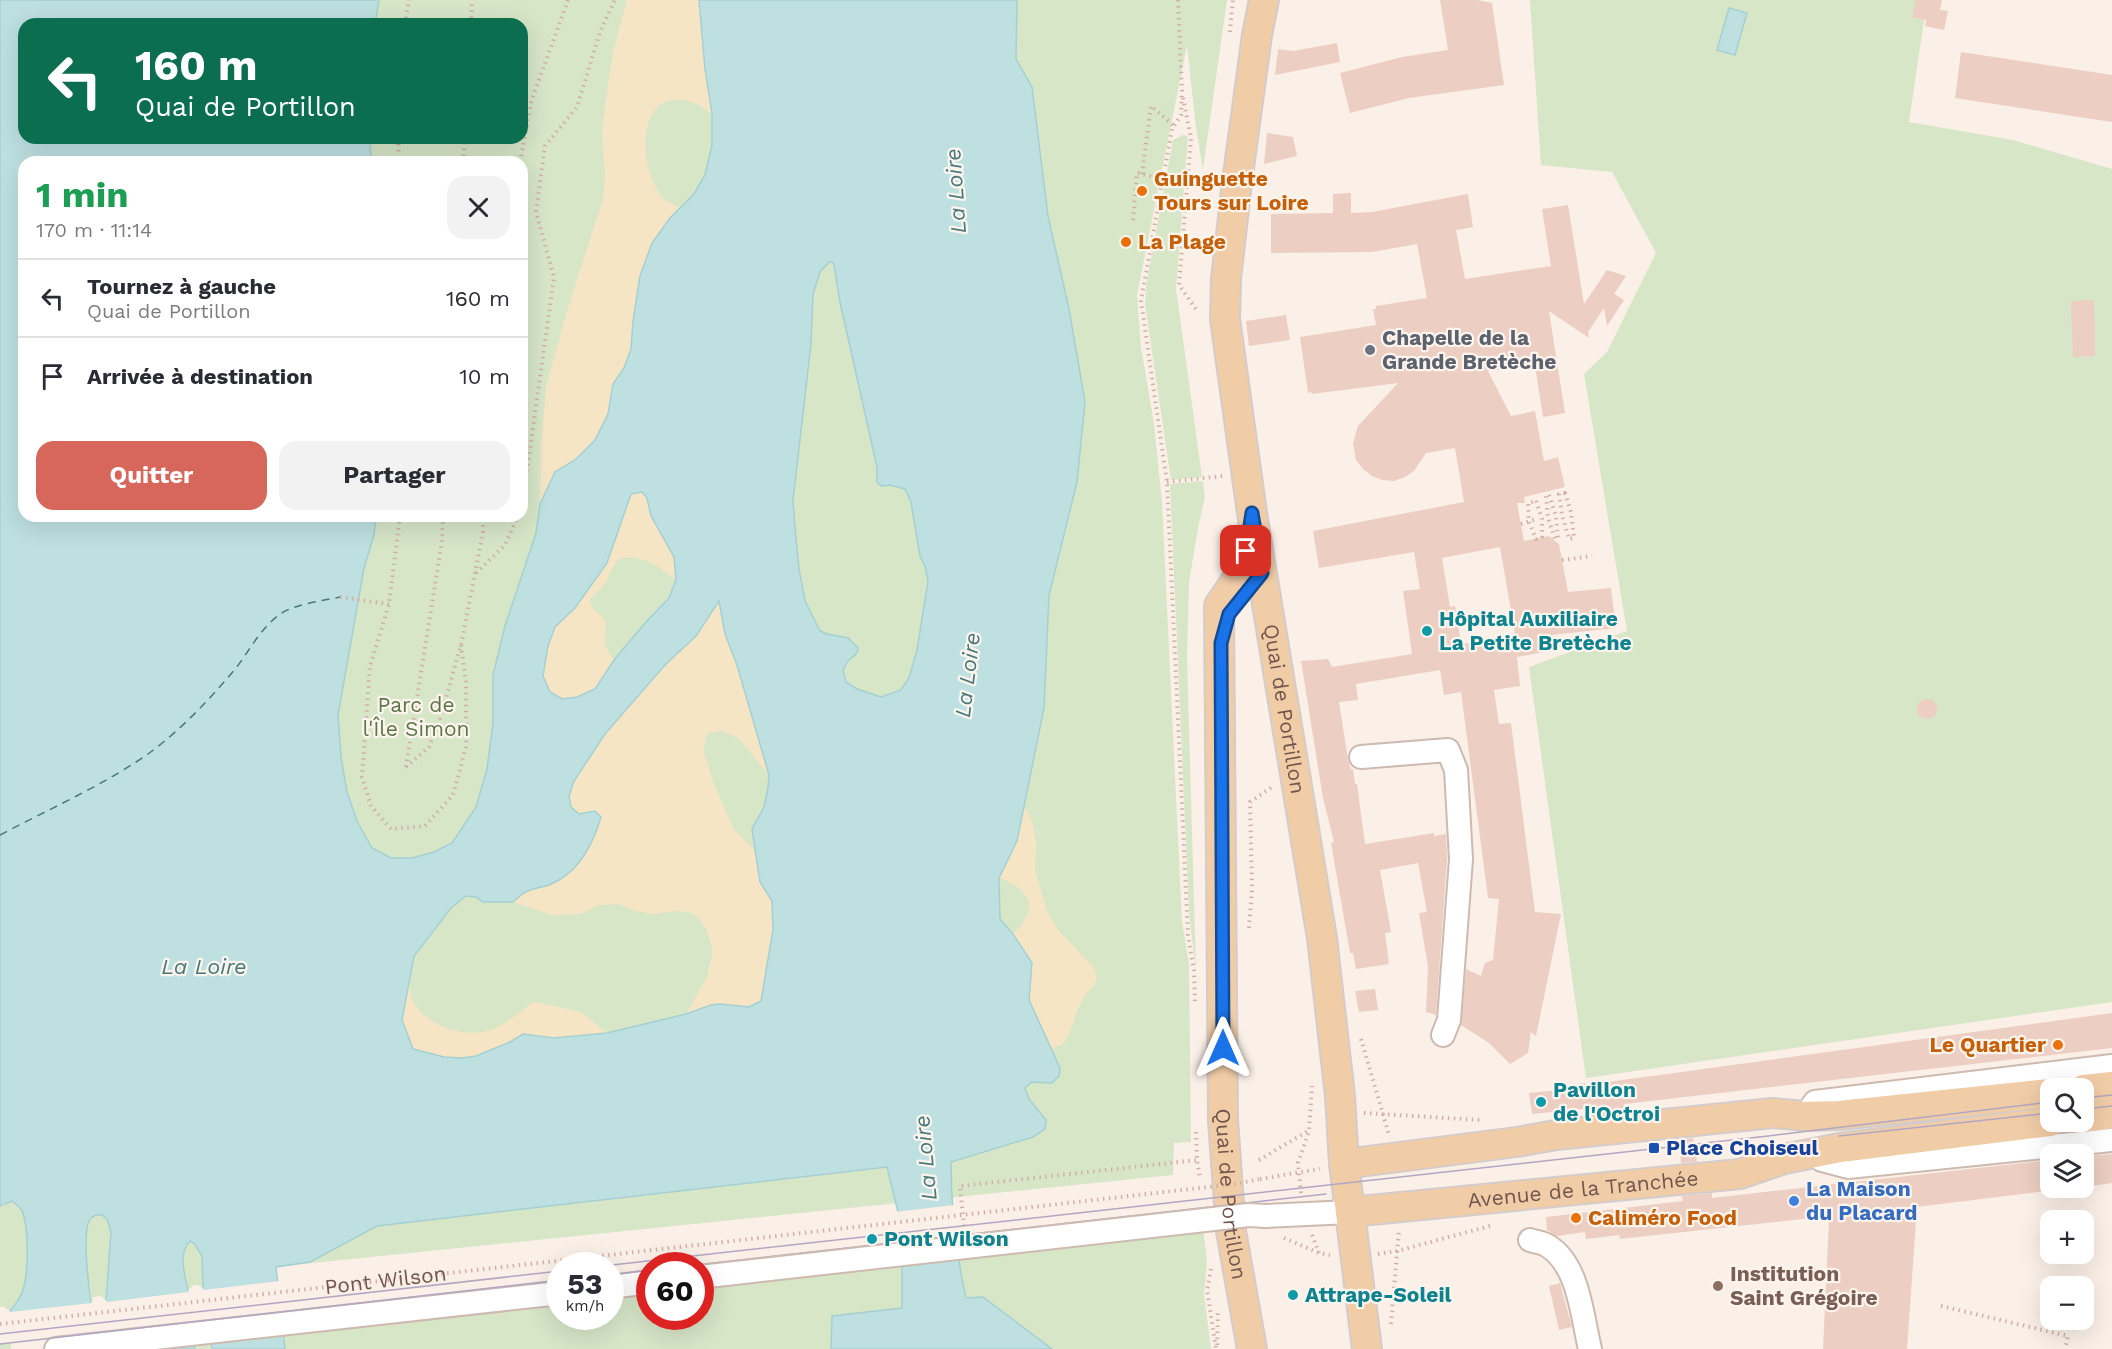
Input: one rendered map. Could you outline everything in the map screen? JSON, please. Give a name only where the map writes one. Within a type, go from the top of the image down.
[{"type":"main road","name":"Quai de Portillon","points":[[1255,0],[1257,35]]},
{"type":"main road","name":"Quai de Portillon","points":[[1264,0],[1257,35],[1224,297],[1227,342],[1252,513],[1322,938],[1340,1096],[1344,1164],[1367,1349]]},
{"type":"main road","name":"Quai de Portillon","points":[[1252,513],[1243,570],[1219,606],[1223,1120],[1231,1232],[1252,1349]]},
{"type":"main road","name":"Quai de Portillon","points":[[1221,643],[1229,614],[1262,573]]},
{"type":"main road","points":[[2094,1088],[2112,1086]]},
{"type":"main road","points":[[1344,1164],[1581,1132],[1773,1113],[1839,1116],[2040,1094]]},
{"type":"main road","points":[[2094,1117],[2112,1114]]},
{"type":"main road","name":"Avenue de la Tranchée","points":[[1350,1212],[1740,1174],[1784,1159],[1813,1153],[2040,1123]]},
{"type":"street","points":[[1361,757],[1448,750],[1456,770],[1461,859],[1449,1020],[1443,1035]]},
{"type":"street","points":[[1805,1116],[1815,1102],[2112,1066]]},
{"type":"street","points":[[1813,1153],[1822,1160],[1848,1167],[2112,1140]]},
{"type":"street","points":[[714,1275],[1238,1216],[1350,1212]]},
{"type":"street","points":[[1530,1240],[1546,1244],[1569,1268],[1574,1280],[1590,1349]]},
{"type":"street","name":"Pont Wilson","points":[[56,1349],[546,1295]]},
{"type":"path","points":[[406,18],[409,0]]},
{"type":"path","points":[[471,18],[472,0]]},
{"type":"path","points":[[528,120],[532,99],[568,0]]},
{"type":"path","points":[[528,464],[554,277],[536,212],[545,146],[577,107],[600,32],[615,0]]},
{"type":"path","points":[[1178,0],[1181,115],[1174,126],[1162,179],[1141,301],[1167,482],[1188,935],[1194,971],[1195,1006]]},
{"type":"path","points":[[1182,91],[1191,138],[1179,285],[1198,312]]},
{"type":"path","points":[[1142,174],[1151,106],[1174,126]]},
{"type":"path","points":[[1133,220],[1137,173],[1162,179]]},
{"type":"path","points":[[1167,482],[1222,476]]},
{"type":"path","points":[[1564,493],[1571,512],[1574,538],[1569,539],[1559,494],[1564,493]]},
{"type":"path","points":[[1556,516],[1549,495],[1546,496],[1545,519],[1542,537],[1536,539],[1529,522],[1528,503],[1536,501],[1545,519],[1555,539],[1558,538],[1556,516]]},
{"type":"path","points":[[1571,512],[1579,510]]},
{"type":"path","points":[[1556,516],[1562,514]]},
{"type":"path","points":[[1521,524],[1536,519]]},
{"type":"path","points":[[399,522],[389,604],[370,666],[362,777],[371,806],[391,829],[425,826],[453,795],[466,747],[466,682],[461,645]]},
{"type":"path","points":[[443,522],[442,541],[406,767],[429,747],[439,722],[461,645],[483,522]]},
{"type":"path","points":[[475,574],[505,545],[515,522]]},
{"type":"path","points":[[1562,560],[1592,556]]},
{"type":"path","points":[[340,597],[389,604]]},
{"type":"path","points":[[1248,936],[1252,890],[1250,802],[1272,787]]},
{"type":"path","points":[[1358,1031],[1392,1145]]},
{"type":"path","points":[[1299,1175],[1298,1163],[1309,1131],[1312,1084]]},
{"type":"path","points":[[1357,1113],[1482,1120]]},
{"type":"path","points":[[1196,1124],[1197,1160],[1202,1193]]},
{"type":"path","points":[[1259,1160],[1309,1131]]},
{"type":"path","points":[[964,1230],[960,1186],[1197,1160]]},
{"type":"path","name":"Pont Wilson","points":[[0,1324],[1235,1184],[1299,1175],[1344,1164]]},
{"type":"path","points":[[1250,1180],[1251,1192]]},
{"type":"path","points":[[1391,1326],[1400,1220]]},
{"type":"path","points":[[1374,1254],[1397,1251],[1495,1224]]},
{"type":"path","points":[[1277,1236],[1319,1253],[1335,1256]]},
{"type":"path","points":[[1212,1260],[1207,1290],[1217,1349]]},
{"type":"path","points":[[1217,1349],[1218,1304]]},
{"type":"path","points":[[1941,1306],[2068,1335],[2065,1349]]},
{"type":"green space","name":"La Loire","points":[[0,0],[1227,0],[1203,169],[1187,45],[1137,295],[1141,347],[1154,424],[1162,502],[1182,922],[1189,963],[1191,1142],[1174,1143],[1173,1175],[204,1274],[203,1290],[196,1285],[192,1286],[188,1292],[107,1284],[106,1302],[103,1297],[99,1296],[94,1297],[92,1303],[89,1286],[22,1295],[10,1312],[0,1307]]},
{"type":"green space","points":[[1530,0],[1927,0],[1909,122],[2013,140],[2112,169],[2112,1002],[1586,1078],[1529,667],[1627,631],[1584,374],[1607,352],[1656,253],[1612,172],[1541,165]]},
{"type":"green space","points":[[1183,135],[1188,136],[1176,289],[1202,477],[1171,480],[1145,305],[1146,286],[1173,140]]},
{"type":"green space","points":[[1203,481],[1205,497],[1189,582],[1187,658],[1196,971],[1189,912],[1170,484]]},
{"type":"green space","points":[[1203,1228],[1207,1262],[1204,1294],[1211,1349],[0,1349],[0,1344],[546,1286],[546,1330],[624,1330],[624,1278],[636,1276],[636,1330],[714,1330],[714,1269]]},
{"type":"sand","points":[[627,0],[699,0],[705,69],[712,114],[695,103],[673,100],[660,105],[651,117],[646,132],[649,169],[664,199],[680,208],[670,218],[640,276],[631,349],[624,368],[613,384],[608,414],[595,440],[575,460],[555,472],[540,504],[541,446],[546,387],[566,314],[603,199],[605,175],[602,128],[613,52]]},
{"type":"sand","points":[[642,491],[647,498],[651,516],[674,557],[676,580],[651,562],[638,558],[620,558],[612,568],[606,582],[590,600],[593,609],[603,617],[606,624],[604,645],[614,660],[595,689],[577,697],[562,699],[550,692],[543,676],[548,646],[555,627],[575,608],[607,563],[631,494]]},
{"type":"sand","points":[[719,600],[725,634],[737,665],[769,775],[738,738],[722,731],[707,733],[703,750],[714,784],[733,828],[756,852],[760,882],[772,901],[773,930],[761,1001],[745,1006],[715,1004],[686,1014],[707,977],[713,950],[706,928],[693,913],[676,911],[654,914],[634,911],[619,904],[599,905],[581,914],[552,915],[513,902],[597,828],[600,821],[587,813],[579,814],[571,807],[569,796],[574,781],[605,734],[665,665],[696,636]]},
{"type":"sand","points":[[1024,806],[1032,821],[1036,842],[1035,871],[1047,911],[1058,930],[1094,968],[1097,978],[1078,1008],[1064,1043],[1052,1049],[1029,1000],[1032,963],[1013,934],[1022,923],[1029,904],[1024,892],[999,878],[1017,841]]},
{"type":"sand","points":[[409,977],[412,998],[419,1010],[436,1024],[447,1028],[469,1032],[491,1030],[534,1002],[581,1012],[607,1033],[554,1038],[523,1034],[476,1056],[462,1058],[444,1057],[412,1049],[402,1020]]},
{"type":"water","name":"La Loire","points":[[0,0],[379,0],[376,18],[18,18],[18,144],[370,144],[371,156],[18,156],[18,522],[375,522],[364,568],[338,715],[341,757],[347,792],[357,821],[372,848],[391,858],[412,858],[434,852],[452,843],[476,807],[487,769],[493,723],[493,675],[505,626],[536,533],[540,504],[555,472],[575,460],[595,440],[608,414],[613,384],[624,368],[631,349],[640,276],[652,243],[670,218],[694,194],[705,175],[712,145],[712,114],[705,69],[699,0],[1017,0],[1016,59],[1032,87],[1048,216],[1069,309],[1085,402],[1077,482],[1049,595],[1044,708],[1017,841],[999,878],[1000,919],[1032,963],[1029,1000],[1060,1068],[1059,1076],[1052,1083],[1032,1082],[1025,1088],[1029,1099],[1046,1120],[1045,1129],[1033,1137],[951,1162],[951,1179],[959,1264],[966,1298],[983,1297],[1052,1349],[831,1349],[832,1316],[902,1308],[902,1262],[898,1212],[887,1167],[377,1226],[310,1262],[276,1267],[285,1349],[212,1349],[203,1290],[202,1256],[194,1243],[190,1241],[183,1260],[195,1349],[113,1349],[106,1302],[111,1232],[107,1219],[102,1215],[96,1215],[89,1221],[86,1246],[97,1349],[10,1312],[20,1298],[27,1263],[24,1219],[22,1211],[12,1201],[0,1206]],"holes":[[[829,262],[832,262],[877,467],[877,482],[881,486],[890,485],[905,489],[911,502],[920,556],[928,581],[917,650],[909,678],[901,690],[881,697],[857,689],[846,682],[843,671],[847,662],[857,653],[858,648],[848,638],[820,631],[805,601],[799,569],[793,500],[811,344],[813,294],[820,272]],[[642,492],[647,498],[651,516],[674,557],[676,580],[669,598],[614,660],[595,689],[577,697],[562,699],[550,692],[543,676],[548,646],[555,627],[575,608],[607,563],[631,494]],[[719,601],[725,634],[737,665],[769,775],[764,807],[752,829],[760,882],[772,901],[773,930],[761,1001],[749,1007],[711,1005],[686,1014],[607,1033],[554,1038],[523,1034],[476,1056],[462,1058],[444,1057],[413,1049],[402,1020],[414,956],[451,908],[466,896],[476,897],[483,902],[513,902],[527,891],[561,879],[577,865],[589,847],[601,817],[595,811],[579,814],[571,807],[569,796],[574,781],[605,734],[665,665],[696,636]]]},
{"type":"water","points":[[1729,8],[1747,13],[1735,55],[1717,50]]},
{"type":"pier","points":[[954,1205],[960,1256],[899,1263],[895,1212]]},
{"type":"pier","points":[[280,1281],[286,1331],[211,1340],[209,1348],[201,1286],[204,1290]]},
{"type":"pier","points":[[190,1287],[198,1349],[194,1342],[110,1349],[103,1297],[107,1302],[188,1292]]},
{"type":"pier","points":[[94,1297],[100,1349],[11,1349],[8,1309],[10,1312],[92,1303]]},
{"type":"building","points":[[1440,0],[1477,0],[1492,3],[1504,85],[1409,98],[1350,113],[1340,73],[1402,57],[1448,50]]},
{"type":"building","points":[[1916,0],[1942,0],[1940,10],[1948,11],[1944,30],[1925,26],[1926,20],[1912,17]]},
{"type":"building","points":[[1337,43],[1340,62],[1275,75],[1278,49],[1293,51]]},
{"type":"building","points":[[1961,52],[2112,75],[2112,122],[1955,98]]},
{"type":"building","points":[[1267,133],[1293,137],[1297,156],[1264,164]]},
{"type":"building","points":[[1351,193],[1351,213],[1372,212],[1468,194],[1473,227],[1456,230],[1465,279],[1551,266],[1542,209],[1568,205],[1584,304],[1607,270],[1626,276],[1614,294],[1624,300],[1607,326],[1604,308],[1588,332],[1589,338],[1549,311],[1565,413],[1543,417],[1535,366],[1488,371],[1511,416],[1535,411],[1544,461],[1558,457],[1565,487],[1524,497],[1525,503],[1517,503],[1524,541],[1549,536],[1559,544],[1568,592],[1611,588],[1616,628],[1551,635],[1555,650],[1517,657],[1520,686],[1494,690],[1499,724],[1511,723],[1535,912],[1561,914],[1536,1036],[1531,1032],[1528,1053],[1510,1064],[1489,1043],[1461,1025],[1466,969],[1481,976],[1485,963],[1493,960],[1499,899],[1488,898],[1461,692],[1444,695],[1440,670],[1356,684],[1358,700],[1339,702],[1348,759],[1351,770],[1353,769],[1355,784],[1357,784],[1365,844],[1434,833],[1434,836],[1446,834],[1447,859],[1436,1015],[1426,1012],[1428,967],[1419,913],[1427,912],[1418,863],[1380,870],[1391,932],[1385,933],[1389,964],[1356,969],[1353,953],[1350,953],[1331,843],[1334,842],[1323,798],[1301,661],[1328,659],[1332,667],[1412,654],[1403,591],[1420,589],[1414,552],[1319,568],[1313,531],[1464,502],[1455,448],[1426,453],[1414,471],[1394,481],[1372,476],[1356,460],[1353,443],[1358,426],[1398,383],[1308,393],[1300,337],[1376,325],[1373,309],[1376,309],[1376,306],[1427,298],[1417,244],[1372,252],[1271,253],[1271,214],[1333,213],[1333,194]],"holes":[[[1500,547],[1515,635],[1461,644],[1455,606],[1450,607],[1442,558]]]},
{"type":"building","points":[[2094,300],[2095,356],[2073,357],[2071,301]]},
{"type":"building","points":[[1286,315],[1290,340],[1249,346],[1246,321]]},
{"type":"building","points":[[1927,699],[1934,702],[1937,709],[1934,716],[1927,719],[1920,716],[1917,709],[1920,702]]},
{"type":"building","points":[[1375,989],[1378,1010],[1359,1012],[1355,991]]},
{"type":"building","points":[[2112,1013],[2112,1048],[1624,1104],[1626,1111],[1592,1115],[1591,1108],[1532,1114],[1529,1093],[1560,1090],[1560,1086],[1585,1083],[1585,1085]]},
{"type":"building","points":[[1693,1138],[1697,1162],[1681,1163],[1679,1139]]},
{"type":"building","points":[[2112,1154],[2112,1183],[2094,1186],[2094,1155]]},
{"type":"building","points":[[2040,1161],[2040,1192],[1917,1207],[1907,1349],[1823,1349],[1829,1220],[1811,1218],[1620,1239],[1619,1235],[1586,1239],[1585,1232],[1557,1236],[1547,1230],[1546,1217],[1683,1201],[1682,1196],[1712,1193],[1712,1198]]},
{"type":"building","points":[[1560,1283],[1572,1327],[1559,1330],[1549,1286]]},
{"type":"ferry route","points":[[0,835],[112,777],[160,745],[216,691],[261,633],[279,615],[300,606],[340,597]]},
{"type":"tram line","points":[[2094,1097],[2112,1095]]},
{"type":"tram line","points":[[624,1264],[1768,1136],[2040,1103]]},
{"type":"tram line","points":[[2094,1108],[2112,1106]]},
{"type":"tram line","points":[[1839,1136],[2040,1114]]},
{"type":"tram line","points":[[714,1263],[1326,1194]]},
{"type":"tram line","points":[[624,1273],[636,1272]]},
{"type":"tram line","points":[[0,1334],[546,1273]]},
{"type":"tram line","points":[[0,1344],[546,1282]]},
{"type":"place","name":"Guinguette Tours sur Loire","points":[[1142,191]]},
{"type":"place","name":"La Plage","points":[[1126,242]]},
{"type":"place","name":"Chapelle de la Grande Bretèche","points":[[1370,350]]},
{"type":"place","name":"Hôpital Auxiliaire La Petite Bretèche","points":[[1427,631]]},
{"type":"place","name":"Le Quartier","points":[[2058,1045]]},
{"type":"place","name":"Pavillon de l'Octroi","points":[[1541,1102]]},
{"type":"place","name":"Place Choiseul","points":[[1654,1148]]},
{"type":"place","name":"La Maison du Placard","points":[[1794,1201]]},
{"type":"place","name":"Caliméro Food","points":[[1576,1218]]},
{"type":"place","name":"Pont Wilson","points":[[872,1239]]},
{"type":"place","name":"Institution Saint Grégoire","points":[[1718,1286]]},
{"type":"place","name":"Attrape-Soleil","points":[[1293,1295]]},
{"type":"route","points":[[1223,1048],[1221,643],[1229,614],[1262,573],[1252,513],[1246,551]]},
{"type":"park label","name":"Parc de l'Île Simon","points":[[416,717]]}]
